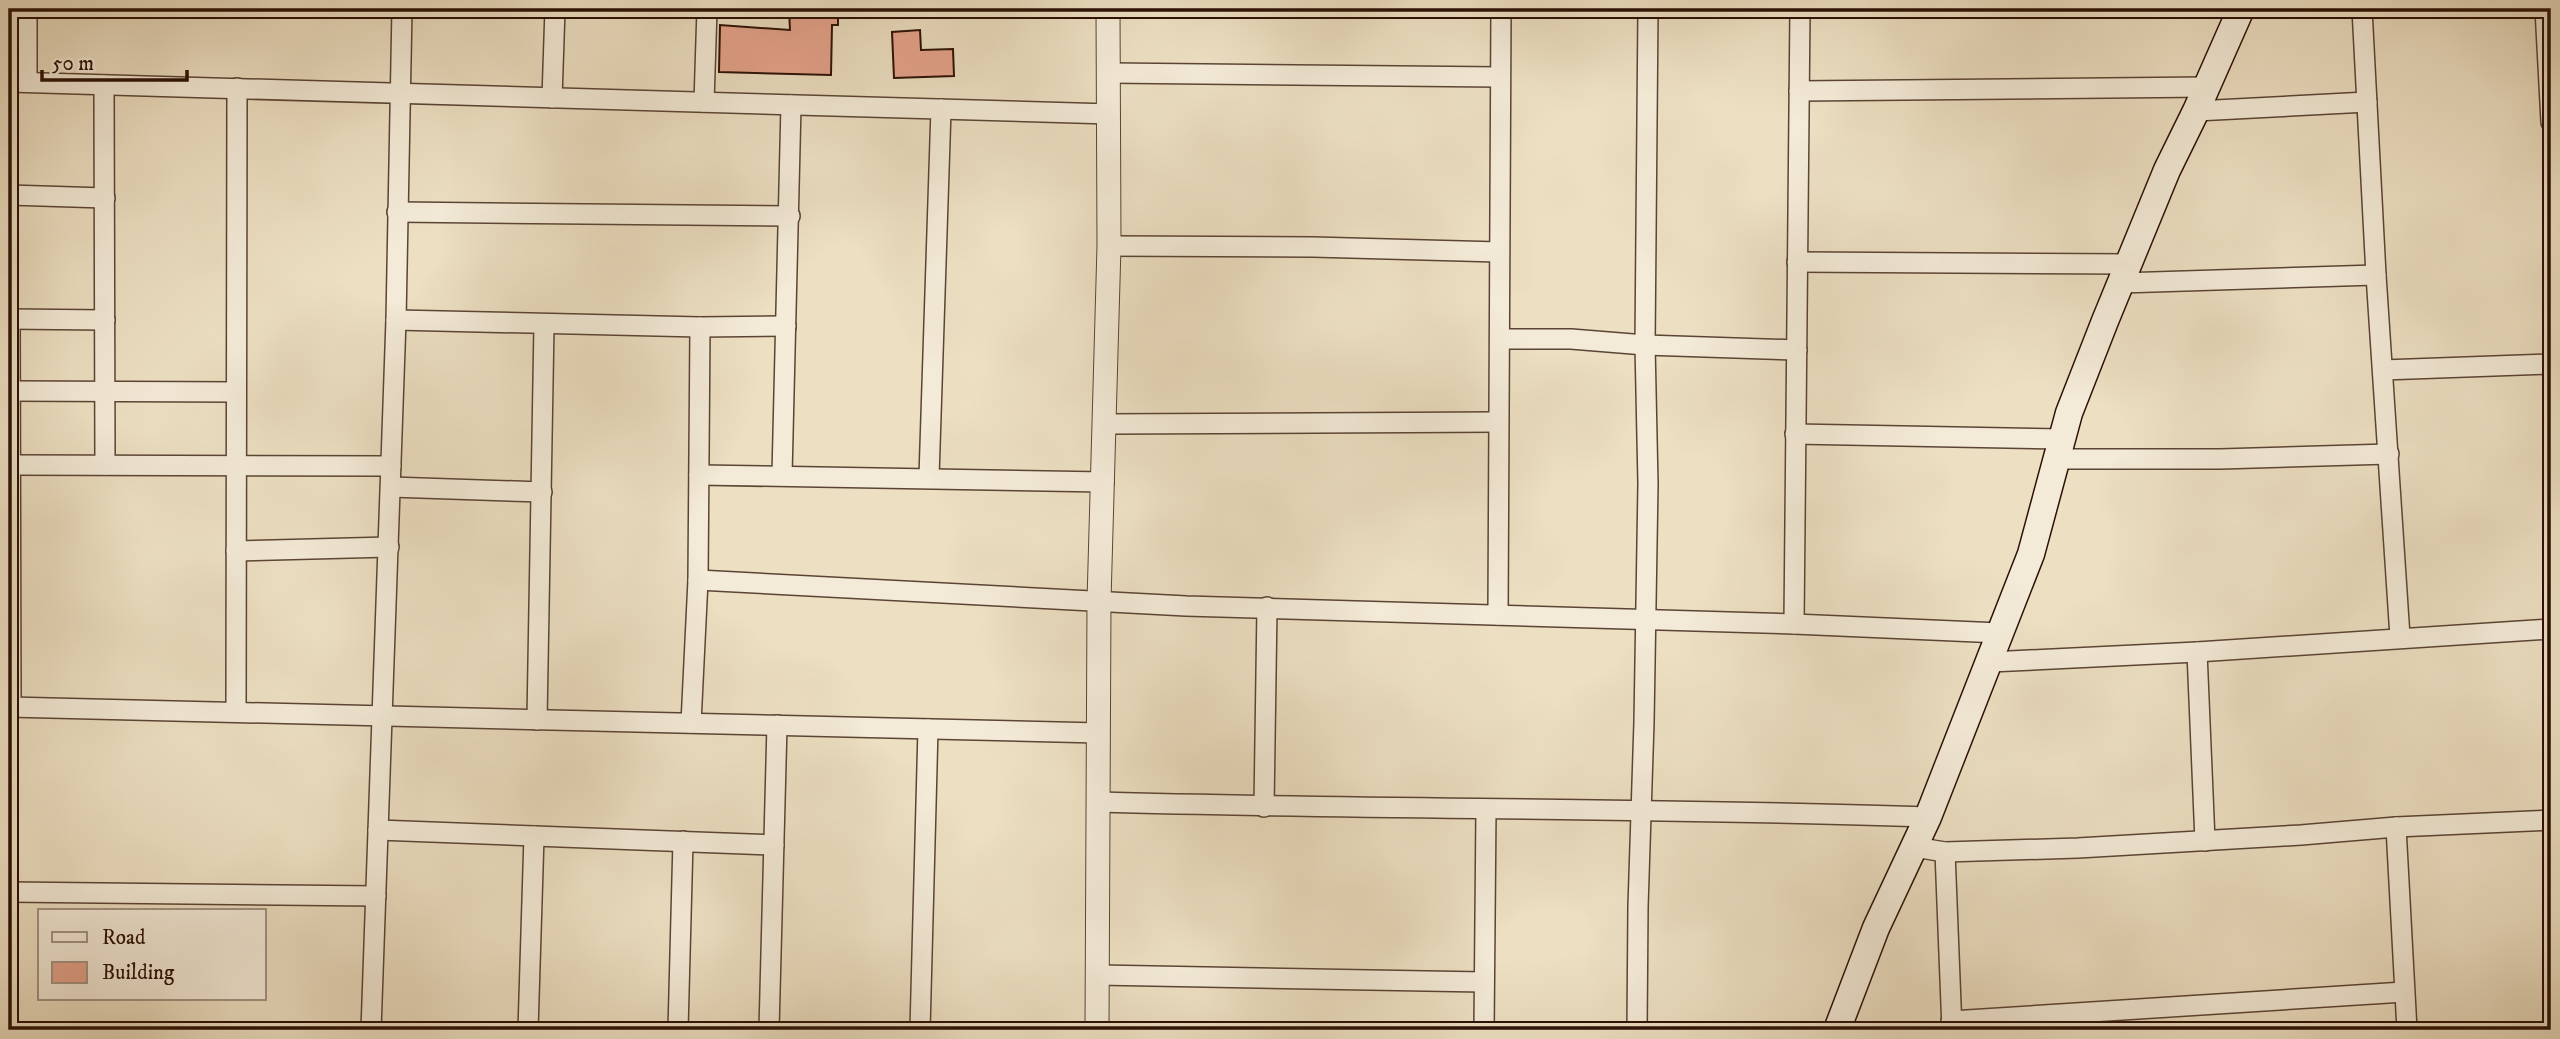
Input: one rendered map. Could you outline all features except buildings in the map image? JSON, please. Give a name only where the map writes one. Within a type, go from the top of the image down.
[{"type":"main road","points":[[1837,1030],[1877,928],[1928,817],[2031,554],[2069,413],[2166,170],[2196,111],[2241,9]]},
{"type":"street","points":[[27,9],[18,82],[1110,114]]},
{"type":"street","points":[[372,1030],[397,320],[402,9]]},
{"type":"street","points":[[552,98],[555,9]]},
{"type":"street","points":[[704,102],[707,9]]},
{"type":"street","points":[[1097,1030],[1100,601],[1110,246],[1108,9]]},
{"type":"street","points":[[1498,615],[1501,9]]},
{"type":"street","points":[[1637,1030],[1648,484],[1645,345],[1648,9]]},
{"type":"street","points":[[1794,624],[1800,9]]},
{"type":"street","points":[[2362,9],[2400,637]]},
{"type":"street","points":[[2545,9],[2551,122]]},
{"type":"street","points":[[1110,73],[1500,77]]},
{"type":"street","points":[[104,85],[105,466]]},
{"type":"street","points":[[1799,91],[2207,87]]},
{"type":"street","points":[[236,712],[237,88]]},
{"type":"street","points":[[2196,111],[2367,102]]},
{"type":"street","points":[[782,475],[791,105]]},
{"type":"street","points":[[929,477],[941,109]]},
{"type":"street","points":[[9,195],[105,198]]},
{"type":"street","points":[[397,212],[790,216]]},
{"type":"street","points":[[1110,246],[1313,247],[1499,252]]},
{"type":"street","points":[[1797,262],[2125,273],[2376,275]]},
{"type":"street","points":[[105,320],[10,319],[10,707],[1099,733]]},
{"type":"street","points":[[397,320],[701,327],[786,326]]},
{"type":"street","points":[[537,720],[544,324]]},
{"type":"street","points":[[691,723],[698,580],[701,327]]},
{"type":"street","points":[[1500,339],[1571,339],[1645,345],[1797,350]]},
{"type":"street","points":[[2383,370],[2551,364]]},
{"type":"street","points":[[10,391],[236,392]]},
{"type":"street","points":[[1106,424],[1498,422]]},
{"type":"street","points":[[1795,434],[2220,459],[2389,454]]},
{"type":"street","points":[[10,465],[391,466]]},
{"type":"street","points":[[699,475],[1104,482]]},
{"type":"street","points":[[391,487],[542,492]]},
{"type":"street","points":[[236,551],[389,547]]},
{"type":"street","points":[[698,580],[1100,601],[2000,633]]},
{"type":"street","points":[[1265,807],[1267,607]]},
{"type":"street","points":[[1990,662],[2197,652],[2551,629]]},
{"type":"street","points":[[2197,652],[2205,841]]},
{"type":"street","points":[[769,1030],[777,726]]},
{"type":"street","points":[[920,1030],[928,729]]},
{"type":"street","points":[[1099,802],[1928,817]]},
{"type":"street","points":[[1484,1030],[1486,809]]},
{"type":"street","points":[[1914,847],[1945,852],[2205,841],[2396,827],[2551,820]]},
{"type":"street","points":[[2396,827],[2407,1030]]},
{"type":"street","points":[[378,830],[774,845]]},
{"type":"street","points":[[528,1030],[534,836]]},
{"type":"street","points":[[678,1030],[683,841]]},
{"type":"street","points":[[1945,852],[1951,1026],[2404,992]]},
{"type":"street","points":[[9,892],[376,896]]},
{"type":"street","points":[[1098,975],[1483,982]]}]
